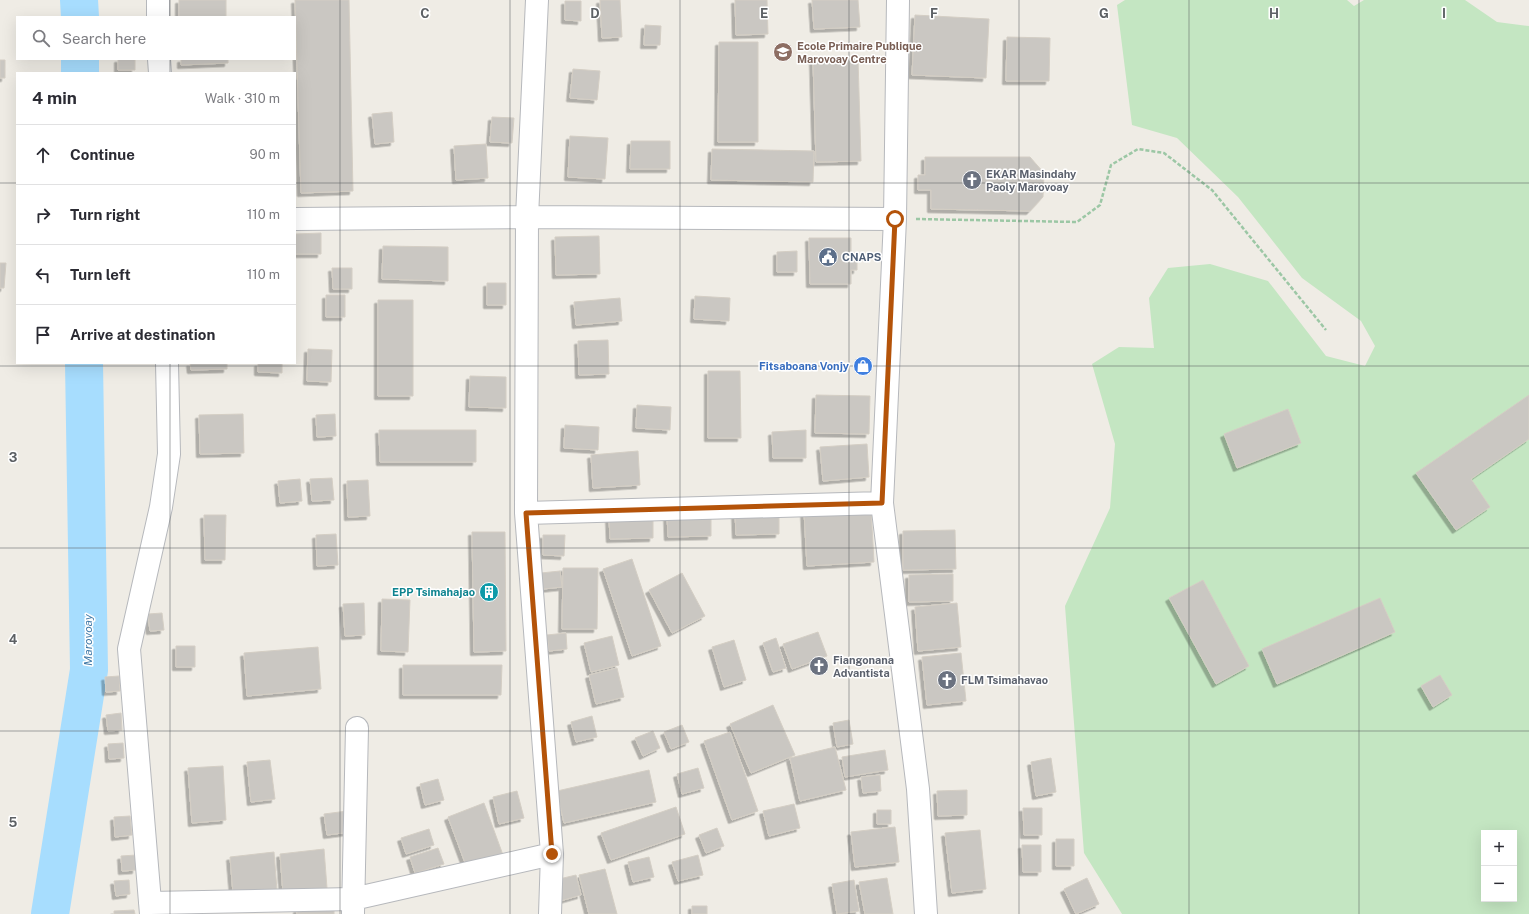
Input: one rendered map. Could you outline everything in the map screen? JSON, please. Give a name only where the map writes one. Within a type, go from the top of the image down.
[{"type":"street","points":[[158,0],[158,16]]},
{"type":"street","points":[[537,0],[527,217],[526,513],[552,854],[550,914]]},
{"type":"street","points":[[898,0],[895,219],[882,503],[918,789],[926,914]]},
{"type":"street","points":[[159,60],[160,72]]},
{"type":"street","points":[[296,219],[527,217],[895,219]]},
{"type":"street","points":[[167,364],[169,454],[160,507],[129,649],[151,909],[353,907],[552,854]]},
{"type":"street","points":[[526,513],[882,503]]},
{"type":"street","points":[[353,907],[357,728]]},
{"type":"path","points":[[895,219],[1077,222],[1100,206],[1111,165],[1138,150],[1164,153],[1212,190],[1326,330]]},
{"type":"green space","points":[[1125,0],[1347,0],[1354,6],[1364,0],[1465,0],[1497,22],[1529,26],[1529,914],[1122,914],[1084,853],[1065,606],[1110,508],[1115,444],[1092,364],[1119,347],[1154,348],[1149,298],[1168,268],[1210,264],[1268,281],[1326,356],[1365,366],[1375,346],[1361,321],[1302,278],[1238,197],[1177,138],[1132,125],[1117,5]]},
{"type":"building","points":[[179,0],[226,0],[226,16],[179,16]]},
{"type":"building","points":[[295,0],[349,0],[353,191],[301,193]]},
{"type":"building","points":[[600,0],[620,0],[622,37],[602,38]]},
{"type":"building","points":[[735,0],[767,0],[768,34],[736,35]]},
{"type":"building","points":[[812,0],[858,0],[860,27],[814,29]]},
{"type":"building","points":[[565,1],[581,1],[581,21],[565,20]]},
{"type":"building","points":[[915,15],[989,19],[986,78],[912,75]]},
{"type":"building","points":[[645,25],[661,26],[660,45],[644,45]]},
{"type":"building","points":[[1007,37],[1050,38],[1049,81],[1006,81]]},
{"type":"building","points":[[719,42],[758,42],[758,142],[718,142]]},
{"type":"building","points":[[858,58],[861,161],[816,162],[813,60]]},
{"type":"building","points":[[0,60],[5,60],[5,78],[0,78]]},
{"type":"building","points":[[118,60],[135,60],[135,70],[118,70]]},
{"type":"building","points":[[181,60],[228,60],[228,63],[181,65]]},
{"type":"building","points":[[573,69],[600,71],[597,100],[570,98]]},
{"type":"building","points":[[392,112],[394,142],[375,144],[372,114]]},
{"type":"building","points":[[492,117],[514,118],[512,143],[490,142]]},
{"type":"building","points":[[570,136],[608,138],[605,179],[568,177]]},
{"type":"building","points":[[631,141],[670,141],[670,169],[630,169]]},
{"type":"building","points":[[486,144],[488,178],[456,180],[454,146]]},
{"type":"building","points":[[712,149],[814,151],[813,182],[711,180]]},
{"type":"building","points":[[925,157],[1030,157],[1044,173],[1043,197],[1030,211],[931,209],[931,190],[918,190],[918,175],[925,175]]},
{"type":"building","points":[[321,233],[321,254],[296,254],[296,234]]},
{"type":"building","points":[[599,236],[600,274],[556,275],[555,237]]},
{"type":"building","points":[[809,238],[851,238],[851,253],[857,253],[857,270],[851,270],[851,284],[810,284]]},
{"type":"building","points":[[383,246],[448,247],[448,281],[382,279]]},
{"type":"building","points":[[797,251],[797,272],[777,272],[777,252]]},
{"type":"building","points":[[0,263],[6,263],[4,288],[0,288]]},
{"type":"building","points":[[332,268],[352,268],[352,289],[333,289]]},
{"type":"building","points":[[487,283],[506,283],[506,305],[487,305]]},
{"type":"building","points":[[326,295],[345,295],[345,317],[326,317]]},
{"type":"building","points":[[695,296],[730,298],[729,321],[694,319]]},
{"type":"building","points":[[620,298],[622,321],[576,325],[574,302]]},
{"type":"building","points":[[378,300],[413,300],[413,396],[378,396]]},
{"type":"building","points":[[608,340],[609,374],[579,375],[578,341]]},
{"type":"building","points":[[308,349],[332,350],[331,382],[307,381]]},
{"type":"building","points":[[190,364],[227,364],[227,369],[191,370]]},
{"type":"building","points":[[258,364],[282,364],[282,373],[258,372]]},
{"type":"building","points":[[708,371],[740,371],[741,438],[708,438]]},
{"type":"building","points":[[470,376],[506,377],[506,408],[469,407]]},
{"type":"building","points":[[816,395],[870,396],[869,434],[815,433]]},
{"type":"building","points":[[1529,395],[1529,439],[1471,479],[1490,507],[1456,530],[1416,473]]},
{"type":"building","points":[[637,405],[671,407],[670,430],[636,428]]},
{"type":"building","points":[[1288,409],[1301,443],[1237,468],[1224,434]]},
{"type":"building","points":[[243,414],[244,453],[200,454],[199,415]]},
{"type":"building","points":[[335,414],[336,436],[317,437],[316,415]]},
{"type":"building","points":[[565,425],[599,427],[598,450],[564,448]]},
{"type":"building","points":[[379,430],[476,430],[476,462],[380,462]]},
{"type":"building","points":[[806,430],[806,458],[773,458],[772,432]]},
{"type":"building","points":[[867,444],[869,477],[823,481],[820,447]]},
{"type":"building","points":[[638,451],[640,485],[593,488],[591,455]]},
{"type":"building","points":[[332,478],[334,500],[312,501],[310,479]]},
{"type":"building","points":[[300,479],[302,501],[280,503],[278,481]]},
{"type":"building","points":[[368,480],[370,516],[348,517],[347,481]]},
{"type":"building","points":[[871,508],[874,562],[807,566],[804,511]]},
{"type":"building","points":[[779,511],[779,534],[736,535],[735,512]]},
{"type":"building","points":[[711,513],[711,536],[668,537],[667,514]]},
{"type":"building","points":[[204,515],[226,515],[225,560],[205,560]]},
{"type":"building","points":[[653,516],[653,538],[610,539],[609,517]]},
{"type":"building","points":[[955,530],[956,569],[903,570],[903,531]]},
{"type":"building","name":"EPP Tsimahajao","points":[[472,532],[505,532],[506,651],[474,652]]},
{"type":"building","points":[[336,534],[338,565],[317,566],[316,535]]},
{"type":"building","points":[[543,535],[565,535],[564,556],[543,555]]},
{"type":"building","points":[[632,559],[661,646],[632,656],[603,569]]},
{"type":"building","points":[[563,568],[598,568],[597,629],[562,629]]},
{"type":"building","points":[[560,571],[562,587],[543,589],[541,573]]},
{"type":"building","points":[[682,573],[705,616],[672,633],[649,590]]},
{"type":"building","points":[[953,574],[953,601],[909,602],[909,575]]},
{"type":"building","points":[[1203,580],[1249,666],[1216,684],[1169,598]]},
{"type":"building","points":[[1380,598],[1395,632],[1277,684],[1262,649]]},
{"type":"building","name":"EPP Tsimahajao","points":[[382,599],[410,600],[408,652],[381,651]]},
{"type":"building","points":[[364,603],[365,635],[345,636],[343,604]]},
{"type":"building","points":[[957,603],[961,647],[918,651],[915,607]]},
{"type":"building","points":[[162,613],[164,630],[150,631],[148,614]]},
{"type":"building","points":[[818,632],[827,656],[792,669],[783,644]]},
{"type":"building","points":[[566,633],[567,649],[549,651],[547,635]]},
{"type":"building","points":[[612,636],[619,665],[591,672],[584,643]]},
{"type":"building","points":[[776,638],[786,668],[773,672],[763,643]]},
{"type":"building","points":[[734,640],[746,680],[724,687],[712,647]]},
{"type":"building","points":[[176,646],[195,646],[195,667],[176,667]]},
{"type":"building","points":[[318,647],[321,689],[247,696],[244,653]]},
{"type":"building","points":[[961,653],[966,701],[927,705],[922,657]]},
{"type":"building","points":[[403,665],[502,665],[501,695],[403,695]]},
{"type":"building","points":[[617,668],[624,697],[596,704],[589,675]]},
{"type":"building","points":[[1440,675],[1452,695],[1433,707],[1421,686]]},
{"type":"building","points":[[119,676],[120,691],[106,692],[105,677]]},
{"type":"building","points":[[773,705],[795,755],[751,773],[730,724]]},
{"type":"building","points":[[121,713],[122,730],[108,731],[106,715]]},
{"type":"building","points":[[592,716],[597,737],[576,742],[571,722]]},
{"type":"building","points":[[849,720],[853,744],[837,747],[833,723]]},
{"type":"building","points":[[682,725],[689,742],[671,749],[664,732]]},
{"type":"building","points":[[653,731],[660,748],[643,756],[635,738]]},
{"type":"building","points":[[730,732],[758,811],[732,820],[704,741]]},
{"type":"building","points":[[123,743],[124,758],[109,759],[108,744]]},
{"type":"building","points":[[835,747],[846,790],[800,801],[790,758]]},
{"type":"building","points":[[885,750],[888,770],[845,777],[842,757]]},
{"type":"building","points":[[1051,758],[1056,792],[1036,796],[1031,762]]},
{"type":"building","points":[[270,760],[275,799],[251,802],[247,762]]},
{"type":"building","points":[[223,766],[226,820],[192,823],[188,768]]},
{"type":"building","points":[[698,768],[704,788],[682,794],[677,774]]},
{"type":"building","points":[[649,770],[656,802],[564,823],[557,791]]},
{"type":"building","points":[[880,775],[881,791],[863,793],[861,777]]},
{"type":"building","points":[[438,779],[444,800],[425,805],[420,784]]},
{"type":"building","points":[[967,790],[967,815],[938,816],[937,791]]},
{"type":"building","points":[[517,791],[524,818],[499,824],[493,797]]},
{"type":"building","points":[[484,803],[503,855],[467,868],[448,817]]},
{"type":"building","points":[[794,804],[800,828],[769,836],[763,811]]},
{"type":"building","points":[[676,807],[685,834],[611,860],[601,833]]},
{"type":"building","points":[[1023,808],[1042,808],[1042,835],[1024,835]]},
{"type":"building","points":[[877,810],[891,810],[891,824],[877,824]]},
{"type":"building","points":[[347,811],[350,832],[327,835],[324,814]]},
{"type":"building","points":[[130,816],[132,835],[115,837],[114,817]]},
{"type":"building","points":[[895,827],[899,862],[855,867],[851,832]]},
{"type":"building","points":[[717,828],[724,846],[706,853],[699,835]]},
{"type":"building","points":[[429,829],[434,845],[406,854],[401,838]]},
{"type":"building","points":[[980,830],[986,889],[952,893],[945,833]]},
{"type":"building","points":[[1056,839],[1074,839],[1074,866],[1056,866]]},
{"type":"building","points":[[1022,845],[1041,845],[1041,872],[1023,872]]},
{"type":"building","points":[[438,848],[444,864],[415,873],[410,857]]},
{"type":"building","points":[[324,849],[327,888],[283,893],[280,854]]},
{"type":"building","points":[[274,852],[277,890],[233,893],[230,857]]},
{"type":"building","points":[[136,855],[136,870],[122,871],[121,856]]},
{"type":"building","points":[[698,855],[703,875],[678,881],[672,862]]},
{"type":"building","points":[[649,857],[654,877],[633,882],[628,862]]},
{"type":"building","points":[[605,869],[617,914],[589,914],[579,875]]},
{"type":"building","points":[[576,875],[581,895],[560,901],[555,880]]},
{"type":"building","points":[[887,878],[893,914],[865,914],[859,882]]},
{"type":"building","points":[[1087,878],[1099,904],[1076,914],[1064,889]]},
{"type":"building","points":[[129,880],[130,894],[116,896],[114,881]]},
{"type":"building","points":[[854,880],[859,911],[837,914],[832,884]]},
{"type":"building","points":[[692,906],[707,906],[707,914],[692,914]]},
{"type":"building","points":[[334,908],[334,914],[297,914],[297,909]]},
{"type":"building","points":[[134,910],[135,914],[114,914],[114,911]]},
{"type":"waterway","name":"Marovoay","points":[[79,0],[80,16]]},
{"type":"waterway","name":"Marovoay","points":[[80,60],[80,72]]},
{"type":"waterway","name":"Marovoay","points":[[50,914],[89,670],[84,364]]},
{"type":"place","name":"Ecole Primaire Publique Marovoay Centre","points":[[783,52]]},
{"type":"place","name":"EKAR Masindahy Paoly Marovoay","points":[[972,180]]},
{"type":"place","name":"CNAPS","points":[[828,257]]},
{"type":"place","name":"Fitsaboana Vonjy","points":[[863,366]]},
{"type":"place","name":"EPP Tsimahajao","points":[[489,592]]},
{"type":"place","name":"Fiangonana Advantista","points":[[819,666]]},
{"type":"place","name":"FLM Tsimahavao","points":[[947,680]]},
{"type":"route","points":[[552,854],[526,513],[882,503],[895,219]]}]
